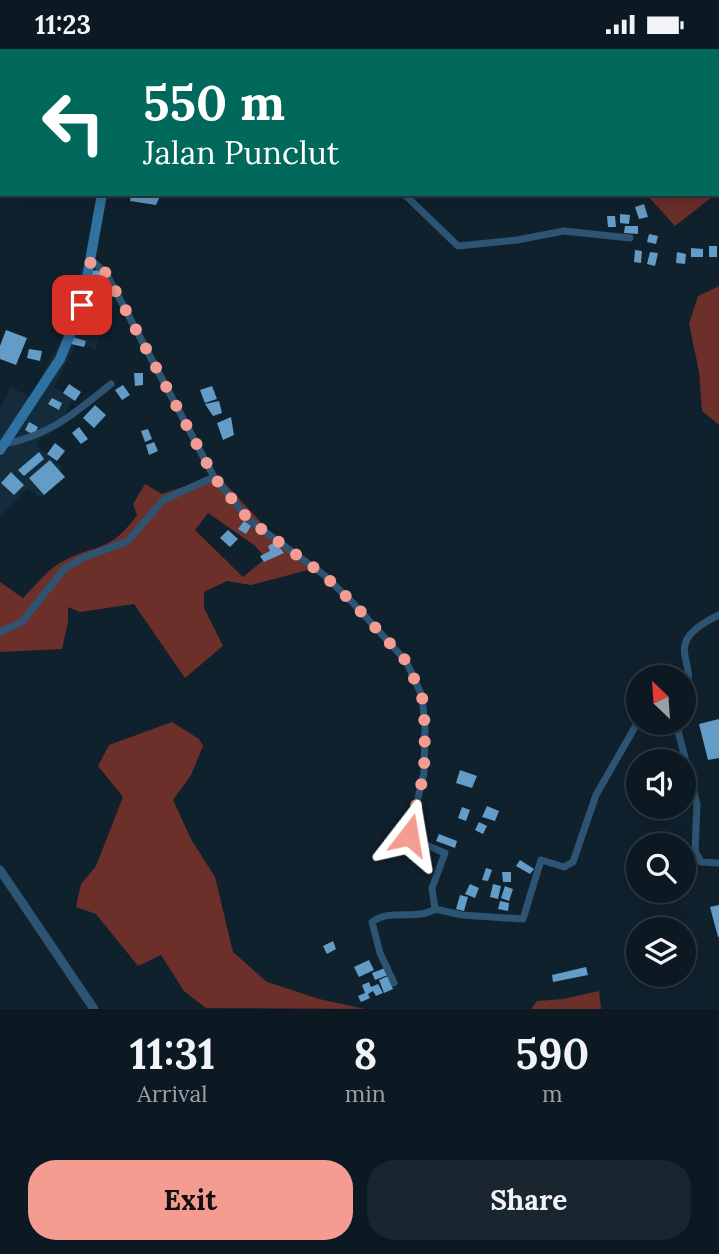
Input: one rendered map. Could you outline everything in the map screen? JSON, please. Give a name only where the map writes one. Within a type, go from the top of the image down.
[{"type":"main road","points":[[2,447],[60,359],[82,305],[102,196]]},
{"type":"street","points":[[406,196],[458,246],[517,240],[564,231],[630,238]]},
{"type":"street","points":[[91,260],[106,273],[214,477],[249,520],[324,575],[406,661],[422,696],[425,727],[424,773],[409,835],[444,853],[432,888],[435,909]]},
{"type":"street","points":[[2,447],[43,434],[63,422],[111,384]]},
{"type":"street","points":[[0,632],[22,622],[64,569],[83,558],[128,541],[163,500],[214,477]]},
{"type":"street","points":[[685,665],[683,650],[689,634],[719,615]]},
{"type":"street","points":[[394,982],[380,953],[372,922],[391,914],[421,915],[435,909],[461,915],[523,919],[541,860],[571,866],[596,795],[630,735]]},
{"type":"street","points":[[679,735],[697,804],[695,851],[701,862],[719,863]]},
{"type":"street","points":[[0,870],[94,1009]]},
{"type":"shaded area","points":[[648,196],[713,196],[675,226]]},
{"type":"shaded area","points":[[103,267],[115,303],[95,350],[77,342],[54,387],[73,398],[61,423],[38,441],[38,447],[62,467],[54,485],[41,498],[27,489],[0,517],[0,459],[9,446],[0,441],[0,408],[11,387],[30,397],[62,338],[81,269]]},
{"type":"shaded area","points":[[719,286],[719,425],[702,411],[699,371],[689,324],[698,296]]},
{"type":"shaded area","points":[[206,479],[222,480],[278,541],[316,568],[251,585],[227,581],[204,592],[204,608],[223,646],[185,678],[134,604],[80,612],[68,607],[68,622],[62,649],[0,652],[0,582],[23,598],[55,566],[110,542],[127,528],[137,515],[133,504],[145,484],[162,494]],"holes":[[[208,513],[254,545],[266,558],[243,577],[195,530]]]},
{"type":"shaded area","points":[[172,722],[199,739],[203,746],[191,775],[173,800],[191,839],[215,877],[233,952],[267,982],[319,999],[365,1009],[206,1008],[184,991],[161,955],[138,966],[96,914],[76,907],[81,884],[96,866],[123,797],[98,766],[109,745]]},
{"type":"shaded area","points":[[599,991],[601,1009],[531,1009],[537,1001],[563,999]]},
{"type":"building","points":[[131,196],[160,196],[156,205],[130,201]]},
{"type":"building","points":[[644,204],[648,217],[639,219],[635,207]]},
{"type":"building","points":[[620,214],[630,215],[629,224],[620,223]]},
{"type":"building","points":[[607,216],[615,216],[616,227],[608,227]]},
{"type":"building","points":[[625,226],[638,226],[638,234],[624,233]]},
{"type":"building","points":[[649,234],[658,236],[656,244],[647,242]]},
{"type":"building","points":[[709,246],[717,246],[717,257],[709,257]]},
{"type":"building","points":[[691,248],[703,249],[703,257],[691,257]]},
{"type":"building","points":[[635,250],[642,251],[641,263],[634,262]]},
{"type":"building","points":[[650,252],[658,253],[655,266],[647,264]]},
{"type":"building","points":[[677,252],[686,254],[685,264],[676,263]]},
{"type":"building","points":[[102,270],[112,292],[93,289],[91,271]]},
{"type":"building","points":[[94,290],[113,294],[110,305],[91,301]]},
{"type":"building","points":[[91,302],[111,307],[107,318],[88,313]]},
{"type":"building","points":[[89,315],[103,319],[102,335],[85,330]]},
{"type":"building","points":[[6,330],[27,338],[16,365],[0,359],[0,346]]},
{"type":"building","points":[[73,337],[86,341],[84,347],[71,344]]},
{"type":"building","points":[[29,349],[42,351],[40,361],[27,358]]},
{"type":"building","points":[[134,373],[143,373],[143,385],[135,386]]},
{"type":"building","points":[[69,384],[81,392],[75,401],[63,393]]},
{"type":"building","points":[[123,385],[130,395],[122,400],[115,390]]},
{"type":"building","points":[[212,386],[217,399],[205,403],[200,390]]},
{"type":"building","points":[[52,398],[62,403],[59,410],[48,404]]},
{"type":"building","points":[[219,401],[222,413],[213,416],[205,404]]},
{"type":"building","points":[[95,405],[106,415],[94,428],[83,418]]},
{"type":"building","points":[[231,417],[234,435],[223,440],[217,423]]},
{"type":"building","points":[[29,422],[38,427],[34,435],[25,430]]},
{"type":"building","points":[[79,427],[88,439],[81,444],[72,433]]},
{"type":"building","points":[[148,429],[152,439],[145,442],[141,431]]},
{"type":"building","points":[[154,442],[158,451],[149,455],[146,445]]},
{"type":"building","points":[[55,443],[65,451],[57,461],[47,454]]},
{"type":"building","points":[[39,452],[44,459],[24,476],[18,470]]},
{"type":"building","points":[[50,460],[65,477],[44,495],[29,478]]},
{"type":"building","points":[[11,472],[24,485],[14,495],[1,483]]},
{"type":"building","points":[[244,521],[251,526],[246,534],[238,529]]},
{"type":"building","points":[[228,530],[238,539],[230,547],[220,538]]},
{"type":"building","points":[[275,542],[284,553],[264,562],[260,556],[270,551],[268,546]]},
{"type":"building","points":[[719,719],[719,758],[708,760],[699,724]]},
{"type":"building","points":[[460,770],[477,776],[472,788],[456,783]]},
{"type":"building","points":[[487,806],[499,811],[495,821],[482,817]]},
{"type":"building","points":[[462,807],[470,810],[466,821],[458,818]]},
{"type":"building","points":[[479,822],[487,826],[483,834],[475,830]]},
{"type":"building","points":[[439,834],[457,841],[455,848],[436,841]]},
{"type":"building","points":[[520,860],[534,869],[530,874],[516,866]]},
{"type":"building","points":[[486,868],[492,870],[488,881],[482,880]]},
{"type":"building","points":[[502,872],[511,872],[511,882],[503,882]]},
{"type":"building","points":[[470,884],[479,888],[475,898],[465,894]]},
{"type":"building","points":[[493,884],[501,886],[498,899],[490,897]]},
{"type":"building","points":[[505,886],[513,889],[509,901],[501,898]]},
{"type":"building","points":[[460,895],[468,897],[464,911],[456,909]]},
{"type":"building","points":[[500,901],[509,903],[508,911],[498,909]]},
{"type":"building","points":[[719,905],[719,937],[718,937],[710,907]]},
{"type":"building","points":[[333,941],[336,949],[327,954],[323,946]]},
{"type":"building","points":[[369,960],[374,970],[359,977],[354,967]]},
{"type":"building","points":[[586,967],[588,975],[553,982],[552,975]]},
{"type":"building","points":[[385,968],[388,975],[375,980],[372,973]]},
{"type":"building","points":[[388,976],[393,989],[384,993],[379,980]]},
{"type":"building","points":[[369,982],[371,987],[378,984],[383,993],[376,996],[373,991],[368,994],[370,998],[361,1002],[358,996],[365,993],[362,985]]},
{"type":"route","points":[[82,305],[91,260],[106,273],[129,319],[153,358],[199,454],[232,500],[249,520],[324,575],[389,640],[406,661],[422,696],[426,758],[409,835]]}]
